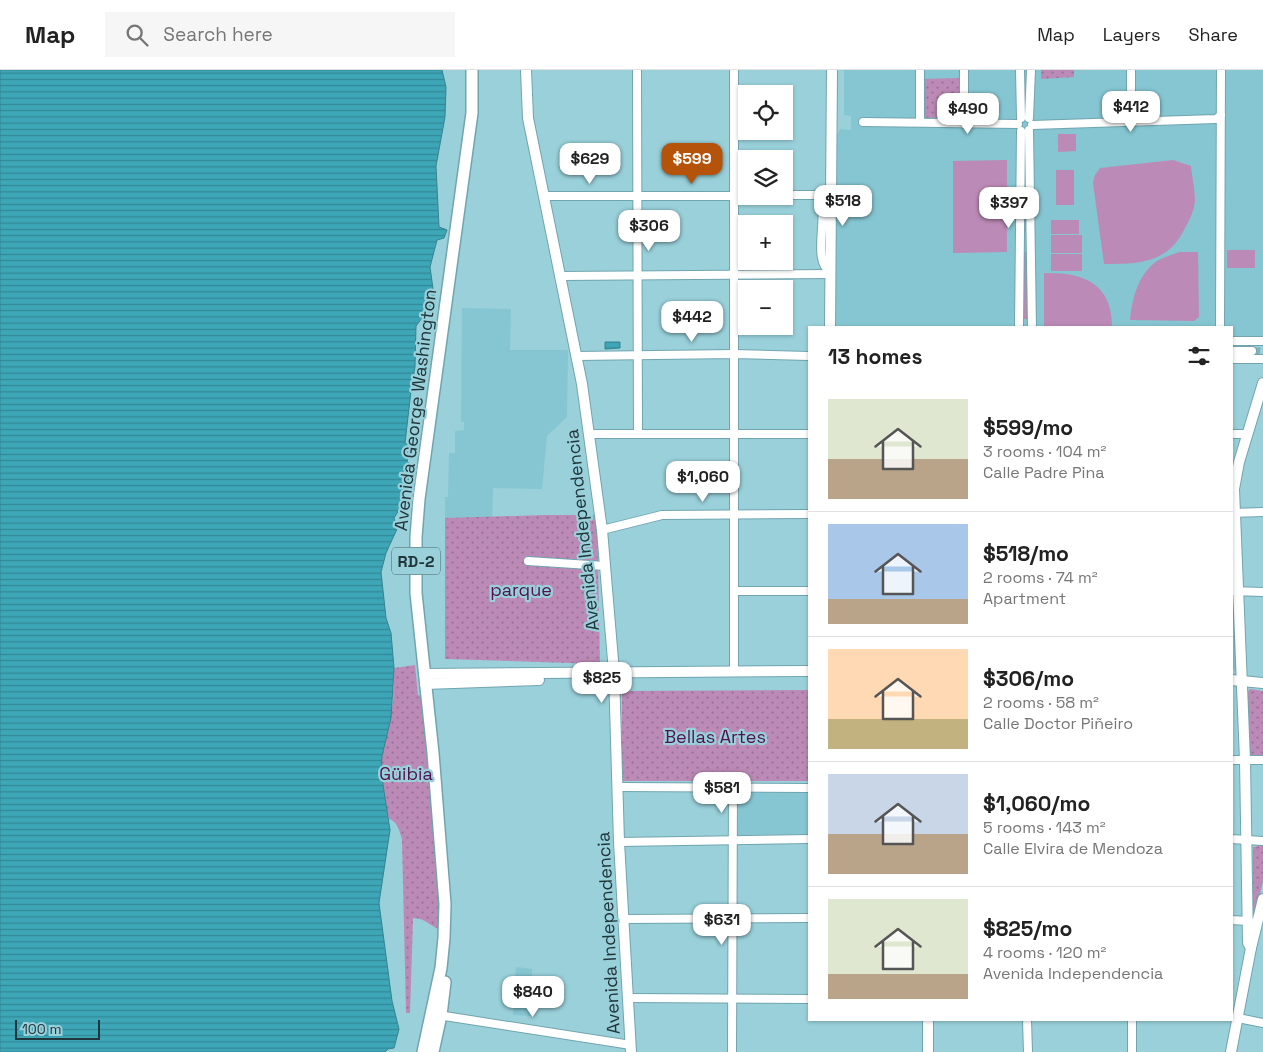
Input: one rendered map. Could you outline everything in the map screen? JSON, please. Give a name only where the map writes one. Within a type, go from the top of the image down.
[{"type":"highway","name":"Avenida George Washington","points":[[433,1052],[451,916],[449,869],[416,593],[418,518],[472,113],[472,70]]},
{"type":"highway","name":"Avenida George Washington","points":[[427,679],[422,553],[425,508],[448,324],[477,127],[478,70]]},
{"type":"highway","name":"Avenida George Washington","points":[[423,1052],[437,1015]]},
{"type":"main road","name":"Avenida Independencia","points":[[526,70],[528,118],[582,384],[602,530],[614,675],[619,842],[631,1048]]},
{"type":"main road","points":[[830,326],[832,70]]},
{"type":"main road","points":[[1251,948],[1248,943],[1245,760],[1236,677],[1233,512],[1236,476],[1263,383]]},
{"type":"main road","points":[[427,679],[808,671]]},
{"type":"main road","points":[[614,675],[808,678]]},
{"type":"main road","points":[[1236,677],[1263,676]]},
{"type":"main road","points":[[1236,677],[1263,683]]},
{"type":"main road","points":[[1231,1052],[1238,1018],[1236,1003],[1263,900]]},
{"type":"main road","points":[[928,1021],[928,1052]]},
{"type":"street","points":[[636,70],[638,434]]},
{"type":"street","points":[[734,70],[734,672]]},
{"type":"street","points":[[920,70],[920,122]]},
{"type":"street","points":[[964,70],[964,124]]},
{"type":"street","points":[[1020,70],[1032,237],[1032,326]]},
{"type":"street","points":[[1019,326],[1020,237],[1025,124],[1031,70]]},
{"type":"street","points":[[1131,70],[1132,122]]},
{"type":"street","points":[[1220,326],[1221,70]]},
{"type":"street","points":[[863,122],[964,124],[1132,122],[1216,119],[1221,115]]},
{"type":"street","points":[[793,195],[816,195],[822,201],[821,247],[823,264],[826,270],[831,273]]},
{"type":"street","points":[[544,196],[738,196]]},
{"type":"street","points":[[1020,237],[1032,237]]},
{"type":"street","points":[[1020,248],[1032,248]]},
{"type":"street","points":[[559,276],[831,273]]},
{"type":"street","points":[[1233,341],[1263,341]]},
{"type":"street","points":[[1233,351],[1252,351]]},
{"type":"street","points":[[576,356],[734,354],[808,356]]},
{"type":"street","points":[[1233,359],[1263,359]]},
{"type":"street","points":[[588,434],[808,434]]},
{"type":"street","points":[[1233,434],[1248,434]]},
{"type":"street","points":[[1233,512],[1263,512]]},
{"type":"street","points":[[602,530],[662,515],[808,514]]},
{"type":"street","points":[[528,561],[605,566]]},
{"type":"street","points":[[734,591],[808,591]]},
{"type":"street","points":[[1234,591],[1263,592]]},
{"type":"street","points":[[1233,760],[1263,760]]},
{"type":"street","points":[[618,787],[808,788]]},
{"type":"street","points":[[732,1052],[733,788]]},
{"type":"street","points":[[619,842],[808,839]]},
{"type":"street","points":[[1233,840],[1263,841]]},
{"type":"street","points":[[624,919],[808,918]]},
{"type":"street","points":[[1233,920],[1249,921]]},
{"type":"street","points":[[629,998],[808,998]]},
{"type":"street","points":[[437,1015],[631,1048]]},
{"type":"street","points":[[1238,1018],[1263,1022]]},
{"type":"street","points":[[1026,1021],[1028,1052]]},
{"type":"street","points":[[1132,1021],[1132,1052]]},
{"type":"shaded area","points":[[0,70],[442,70],[446,87],[445,117],[436,166],[439,227],[447,230],[444,238],[437,240],[430,267],[435,303],[434,310],[425,314],[416,326],[415,367],[405,443],[412,447],[407,461],[411,465],[404,502],[394,518],[397,529],[386,553],[381,572],[386,618],[391,633],[394,668],[391,718],[382,756],[381,772],[390,830],[379,903],[392,1001],[399,1029],[394,1048],[388,1049],[385,1052],[0,1052]]},
{"type":"shaded area","points":[[844,70],[1263,70],[1263,338],[1233,338],[1233,326],[835,326],[835,139],[840,129],[851,130],[851,116],[844,115]]},
{"type":"shaded area","points":[[462,308],[511,309],[510,350],[568,350],[567,417],[547,436],[542,489],[493,488],[492,519],[445,518],[445,497],[448,497],[449,453],[455,453],[455,431],[464,430],[464,422],[461,422]]},
{"type":"shaded area","points":[[605,342],[620,342],[620,348],[605,349]]},
{"type":"shaded area","points":[[1233,599],[1234,599],[1235,669],[1233,670]]},
{"type":"shaded area","points":[[808,792],[808,834],[737,835],[738,793]]},
{"type":"shaded area","points":[[516,967],[532,969],[532,1016],[513,1015]]},
{"type":"green space","points":[[1041,70],[1074,70],[1074,77],[1041,79]]},
{"type":"green space","points":[[960,78],[960,117],[922,118],[922,79]]},
{"type":"green space","points":[[1058,134],[1076,134],[1076,151],[1058,152]]},
{"type":"green space","points":[[1023,141],[1027,141],[1028,231],[1023,231]]},
{"type":"green space","points":[[1007,160],[1007,252],[953,253],[953,161]]},
{"type":"green space","points":[[1173,160],[1191,166],[1195,197],[1191,216],[1177,241],[1169,250],[1150,260],[1104,264],[1093,183],[1095,175],[1100,168]]},
{"type":"green space","points":[[1056,170],[1074,170],[1074,205],[1056,205]]},
{"type":"green space","points":[[1051,220],[1079,220],[1079,234],[1051,234]]},
{"type":"green space","points":[[1051,235],[1082,235],[1082,253],[1051,253]]},
{"type":"green space","points":[[1227,250],[1255,250],[1255,268],[1227,268]]},
{"type":"green space","points":[[1023,252],[1028,252],[1028,319],[1024,319]]},
{"type":"green space","points":[[1179,252],[1198,252],[1199,317],[1194,321],[1130,320],[1137,287],[1150,266],[1165,257]]},
{"type":"green space","points":[[1051,254],[1082,254],[1082,271],[1051,271]]},
{"type":"green space","points":[[1044,273],[1071,275],[1093,283],[1101,290],[1111,312],[1112,326],[1044,326]]},
{"type":"green space","name":"parque","points":[[597,515],[600,664],[445,659],[445,518]]},
{"type":"green space","name":"Güibia","points":[[415,665],[418,695],[424,697],[443,931],[418,918],[413,918],[410,1013],[406,1013],[402,839],[396,824],[389,819],[381,784],[381,772],[382,756],[393,702],[394,668]]},
{"type":"green space","points":[[1250,689],[1263,691],[1263,757],[1251,757],[1248,754],[1246,694]]},
{"type":"green space","name":"Bellas Artes","points":[[808,690],[808,781],[622,781],[622,691]]},
{"type":"green space","points":[[1263,845],[1263,880],[1253,929],[1253,847]]},
{"type":"tunnel","points":[[1252,351],[1263,352]]}]
